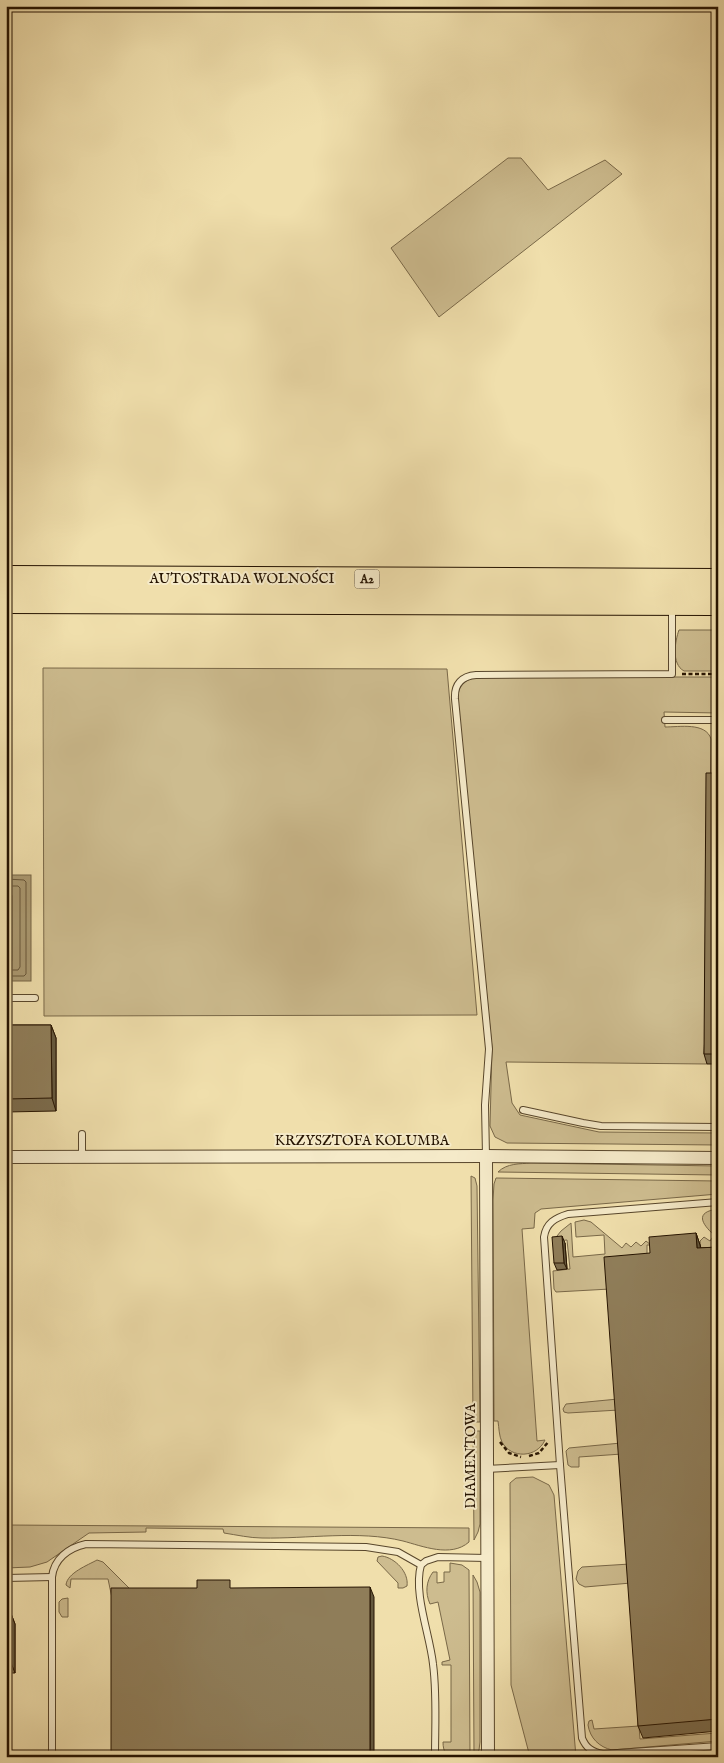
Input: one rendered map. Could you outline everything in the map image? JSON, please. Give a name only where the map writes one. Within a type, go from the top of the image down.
[{"type":"highway","name":"AUTOSTRADA WOLNOŚCI","points":[[6,578],[718,581]]},
{"type":"highway","name":"AUTOSTRADA WOLNOŚCI","points":[[6,601],[718,603]]},
{"type":"street","name":"KRZYSZTOFA KOLUMBA","points":[[6,1157],[486,1156],[718,1158]]},
{"type":"street","name":"DIAMENTOWA","points":[[486,1156],[488,1757]]},
{"type":"lane","points":[[486,1156],[489,1049],[455,699],[456,687],[464,678],[476,674],[672,674],[672,603]]},
{"type":"lane","points":[[665,720],[718,720]]},
{"type":"lane","points":[[6,998],[35,998]]},
{"type":"lane","points":[[523,1110],[601,1126],[718,1127]]},
{"type":"lane","points":[[82,1134],[82,1156]]},
{"type":"lane","points":[[718,1202],[574,1214],[556,1218],[545,1231],[560,1465],[581,1730],[584,1743],[592,1751],[610,1755],[718,1746]]},
{"type":"lane","points":[[486,1468],[560,1465]]},
{"type":"lane","points":[[52,1757],[52,1577],[56,1562],[77,1546],[86,1544],[377,1547],[398,1552],[420,1565]]},
{"type":"lane","points":[[420,1565],[426,1561],[438,1558],[486,1558]]},
{"type":"lane","points":[[420,1565],[419,1587],[433,1667],[435,1757]]},
{"type":"lane","points":[[6,1578],[52,1577]]},
{"type":"path","points":[[672,674],[718,674]]},
{"type":"path","points":[[498,1436],[506,1450],[519,1457],[538,1453],[547,1441]]},
{"type":"shaded area","points":[[508,158],[521,158],[548,190],[605,160],[622,174],[439,317],[391,248]]},
{"type":"shaded area","points":[[679,630],[718,630],[718,671],[684,671],[680,668],[675,652]]},
{"type":"shaded area","points":[[43,668],[447,669],[477,1015],[44,1016]]},
{"type":"shaded area","points":[[478,677],[718,677],[718,713],[664,712],[665,727],[684,726],[698,728],[704,730],[711,739],[707,1064],[506,1062],[512,1103],[520,1115],[599,1132],[718,1133],[718,1145],[507,1143],[495,1137],[490,1126],[492,1048],[457,693],[465,682]]},
{"type":"shaded area","points":[[531,1163],[718,1166],[718,1175],[498,1172],[509,1165]]},
{"type":"shaded area","points":[[471,1176],[475,1178],[477,1186],[480,1422],[473,1422]]},
{"type":"shaded area","points":[[496,1178],[718,1181],[718,1194],[541,1209],[535,1213],[534,1228],[522,1229],[537,1441],[545,1440],[536,1450],[524,1454],[517,1454],[506,1448],[501,1440],[498,1421],[494,1421],[493,1200]]},
{"type":"shaded area","points":[[718,1209],[718,1216],[714,1216],[717,1251],[702,1260],[700,1241],[704,1237],[710,1241],[714,1235],[706,1227],[702,1219],[706,1213]]},
{"type":"shaded area","points":[[584,1220],[591,1222],[622,1248],[626,1243],[631,1247],[636,1242],[641,1246],[646,1241],[651,1245],[647,1245],[647,1261],[610,1289],[556,1292],[554,1289],[553,1271],[570,1269],[567,1240],[553,1241],[571,1223],[573,1257],[605,1254],[604,1235],[576,1237],[575,1222]]},
{"type":"shaded area","points":[[618,1399],[619,1410],[568,1413],[564,1412],[563,1409],[566,1404]]},
{"type":"shaded area","points":[[473,1431],[480,1431],[480,1524],[474,1540]]},
{"type":"shaded area","points":[[621,1443],[622,1454],[579,1457],[579,1467],[568,1465],[566,1451],[569,1448]]},
{"type":"shaded area","points":[[533,1477],[549,1485],[554,1495],[576,1757],[530,1757],[511,1685],[510,1483],[516,1478]]},
{"type":"shaded area","points":[[6,1525],[469,1528],[469,1542],[462,1547],[445,1550],[369,1536],[257,1538],[224,1533],[223,1529],[146,1528],[146,1532],[89,1533],[47,1562],[30,1567],[6,1568]]},
{"type":"shaded area","points":[[378,1557],[387,1557],[400,1566],[406,1576],[407,1586],[398,1588],[398,1583],[377,1561]]},
{"type":"shaded area","points":[[97,1560],[103,1562],[131,1590],[112,1598],[108,1579],[71,1579],[70,1588],[66,1585],[74,1573]]},
{"type":"shaded area","points":[[450,1563],[462,1565],[469,1570],[470,1757],[451,1757],[445,1752],[443,1742],[451,1742],[451,1665],[442,1665],[442,1662],[450,1660],[438,1602],[430,1604],[427,1591],[429,1579],[433,1572],[437,1572],[437,1583],[444,1582],[444,1572],[450,1572]]},
{"type":"shaded area","points":[[630,1564],[631,1583],[585,1587],[579,1584],[576,1579],[578,1571],[582,1567]]},
{"type":"shaded area","points":[[473,1575],[480,1592],[480,1742],[479,1750],[474,1756]]},
{"type":"shaded area","points":[[68,1598],[68,1617],[62,1617],[59,1612],[59,1602],[62,1599]]},
{"type":"shaded area","points":[[592,1720],[594,1729],[639,1726],[640,1739],[717,1733],[718,1741],[612,1750],[603,1747],[593,1738],[588,1725],[589,1721]]},
{"type":"shaded area","points":[[718,1751],[718,1757],[641,1757]]},
{"type":"water","points":[[6,875],[31,875],[31,981],[6,981]]},
{"type":"building","points":[[706,773],[718,773],[718,1054],[704,1054]]},
{"type":"building","points":[[6,1025],[51,1025],[52,1098],[6,1099]]},
{"type":"building","points":[[696,1233],[697,1248],[718,1247],[718,1719],[638,1726],[604,1257],[650,1253],[649,1237]]},
{"type":"building","points":[[562,1236],[564,1263],[554,1263],[552,1237]]},
{"type":"building","points":[[197,1580],[230,1580],[230,1588],[370,1587],[370,1757],[111,1757],[111,1588],[197,1588]]},
{"type":"building","points":[[6,1611],[10,1611],[10,1660],[6,1660]]}]
